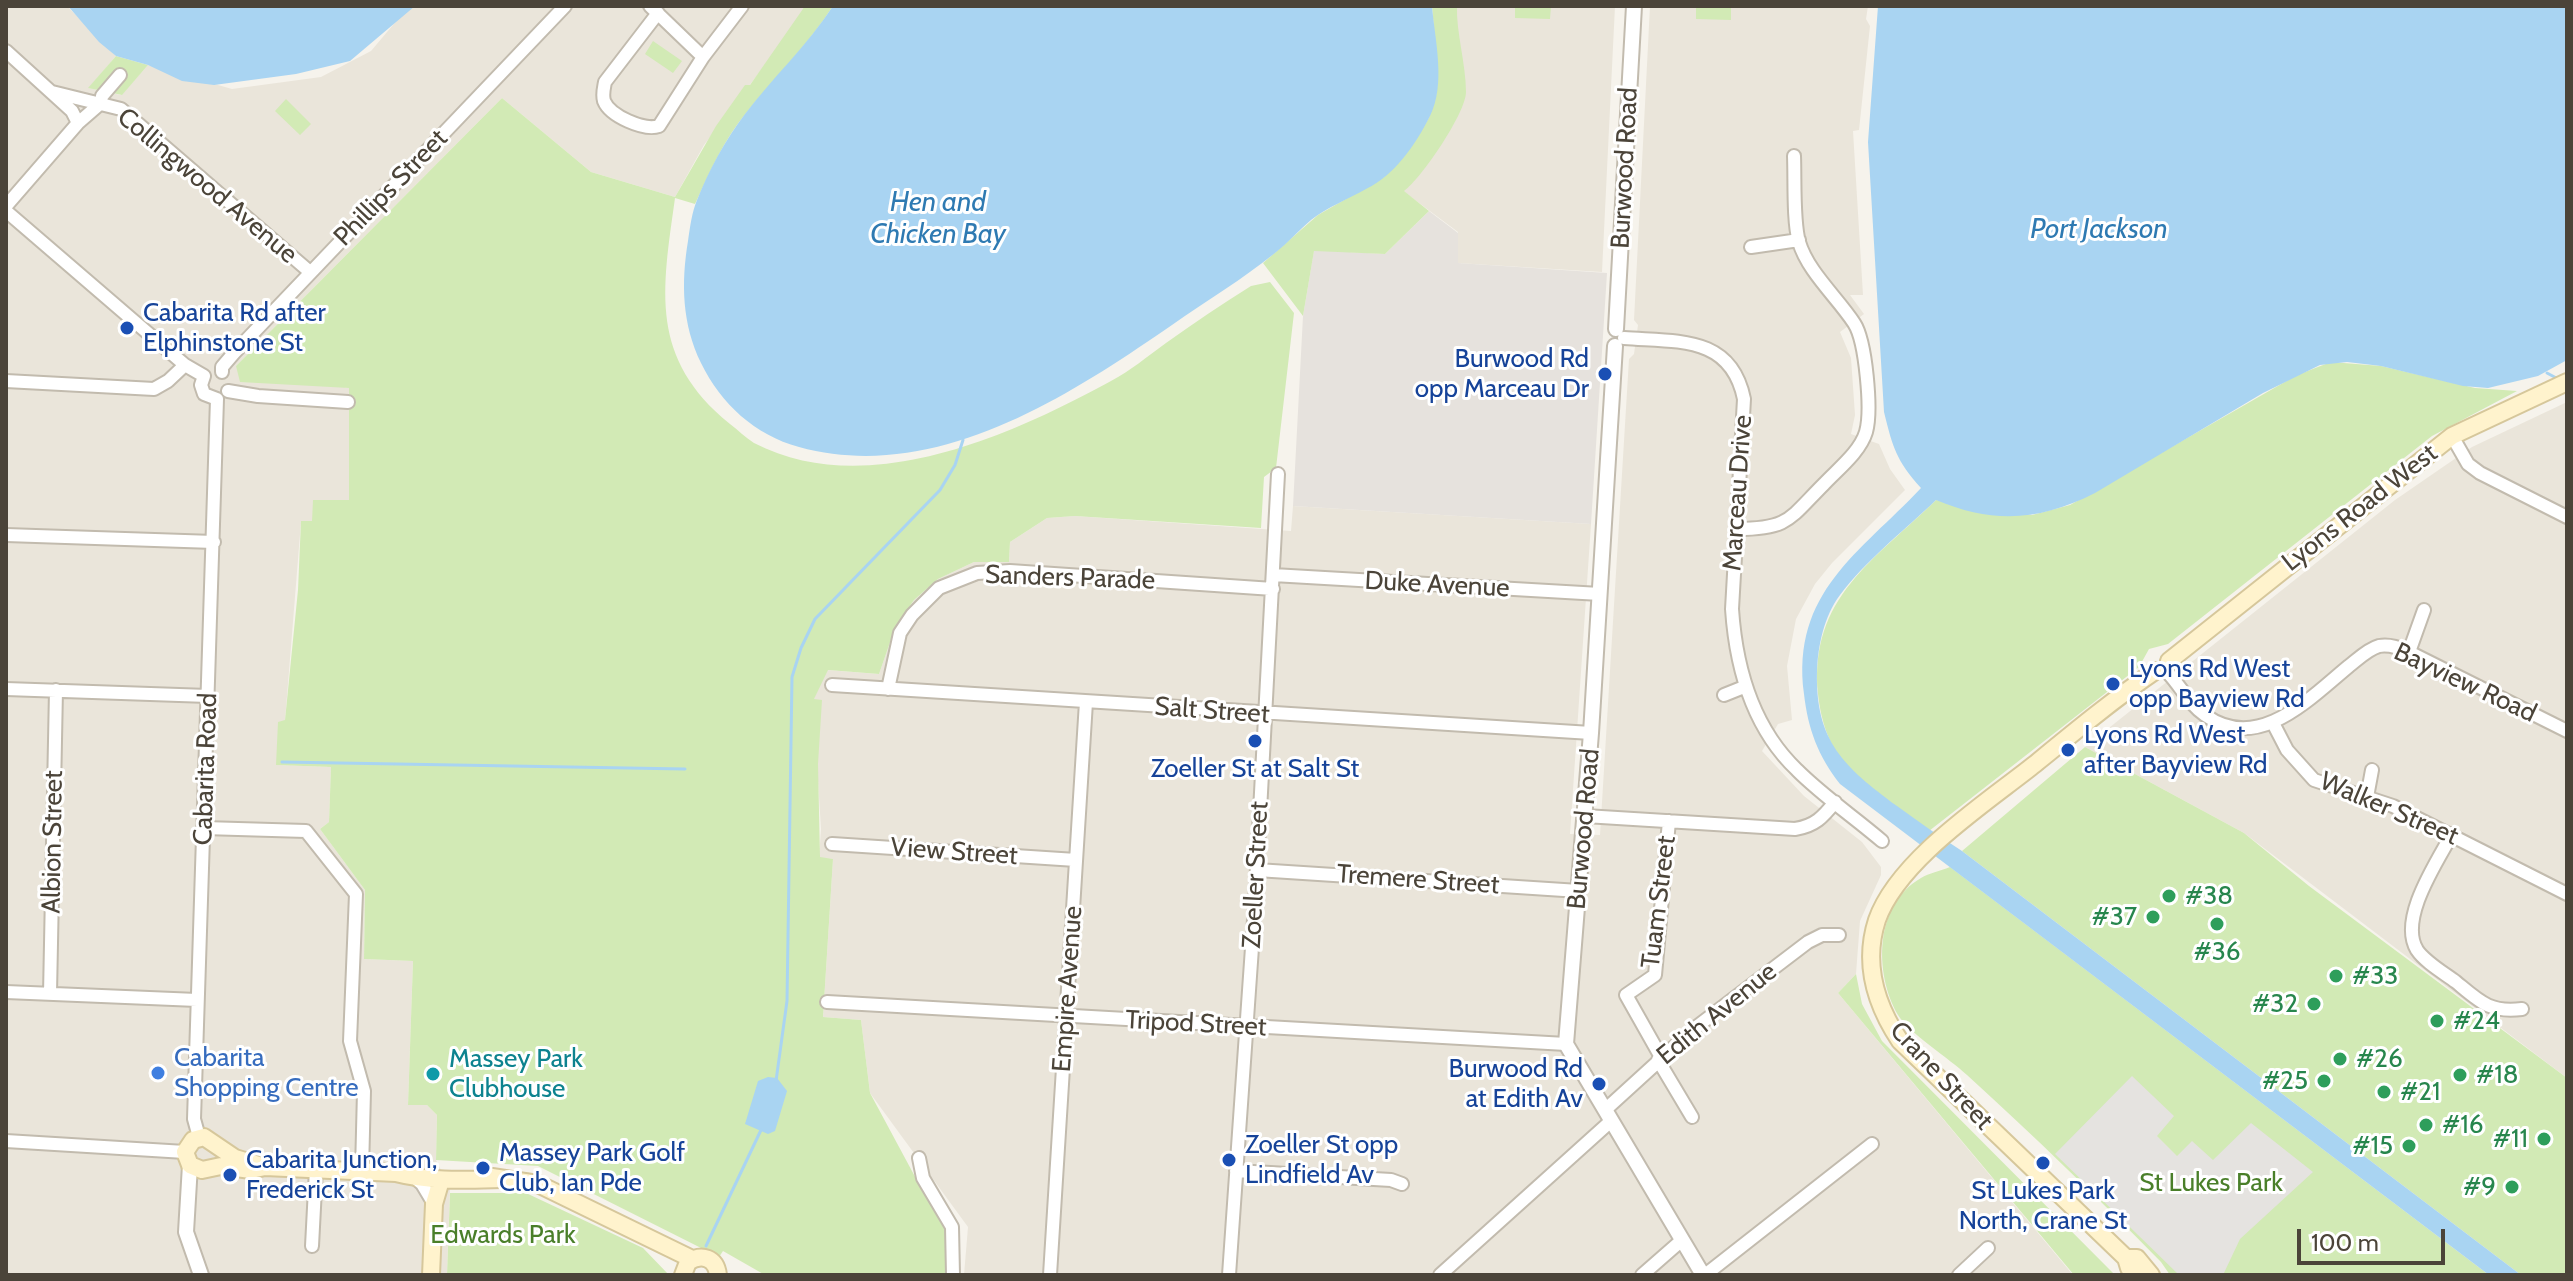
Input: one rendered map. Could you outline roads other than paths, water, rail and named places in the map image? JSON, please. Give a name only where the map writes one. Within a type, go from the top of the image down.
[{"type":"main road","name":"Lyons Road West","points":[[1922,857],[2164,669],[2452,436],[2560,385]]},
{"type":"main road","name":"Crane Street","points":[[1922,857],[1892,891],[1873,936],[1872,973],[1889,1024],[1900,1041],[1946,1088],[2126,1258],[2135,1275]]},
{"type":"main road","points":[[207,1141],[217,1159],[210,1167]]},
{"type":"main road","points":[[265,1167],[235,1158],[207,1141],[190,1142],[188,1158],[198,1170],[210,1167],[251,1170],[265,1167],[420,1174],[457,1170],[538,1184],[660,1245],[692,1259],[704,1257],[721,1273]]},
{"type":"main road","points":[[420,1174],[441,1180],[502,1179]]},
{"type":"main road","points":[[431,1275],[434,1204],[441,1180]]},
{"type":"main road","points":[[660,1245],[682,1275]]},
{"type":"main road","name":"Crane Street","points":[[2126,1258],[2137,1258],[2151,1275]]},
{"type":"main road","points":[[682,1275],[692,1259]]},
{"type":"street","name":"Phillips Street","points":[[222,372],[222,367],[234,353],[565,6]]},
{"type":"street","points":[[703,57],[654,10],[605,82],[603,99],[608,107],[644,128],[659,126],[703,57],[742,6]]},
{"type":"street","name":"Burwood Road","points":[[1566,1044],[1618,338],[1634,6]]},
{"type":"street","points":[[6,51],[72,111],[78,123]]},
{"type":"street","points":[[120,75],[102,96],[101,103],[78,123],[6,209],[185,365],[204,376]]},
{"type":"street","name":"Collingwood Avenue","points":[[52,92],[121,109],[310,272]]},
{"type":"street","points":[[1737,529],[1766,529],[1790,519],[1856,451],[1866,433],[1869,415],[1864,352],[1859,331],[1807,259],[1799,240],[1794,156]]},
{"type":"street","points":[[1751,247],[1799,240]]},
{"type":"street","name":"Marceau Drive","points":[[1618,338],[1698,345],[1724,357],[1734,371],[1744,399],[1732,609],[1734,638],[1744,687],[1758,717],[1795,769],[1882,841]]},
{"type":"street","points":[[6,381],[136,386],[147,390],[158,388],[185,365]]},
{"type":"street","points":[[222,395],[228,378],[222,372],[212,371],[204,376],[202,390],[208,397],[258,396],[348,402]]},
{"type":"street","name":"Cabarita Road","points":[[207,1141],[194,1119],[222,395]]},
{"type":"street","points":[[2452,436],[2468,464],[2480,473],[2567,517]]},
{"type":"street","name":"Zoeller Street","points":[[1229,1275],[1257,870],[1278,474]]},
{"type":"street","points":[[6,535],[214,542]]},
{"type":"street","name":"Sanders Parade","points":[[888,689],[900,633],[912,615],[939,588],[977,573],[1010,571],[1273,589]]},
{"type":"street","name":"Duke Avenue","points":[[1273,575],[1600,594]]},
{"type":"street","points":[[2409,652],[2424,610]]},
{"type":"street","name":"Bayview Road","points":[[2164,669],[2194,706],[2214,721],[2236,728],[2273,723],[2371,650],[2390,646],[2409,652],[2567,731]]},
{"type":"street","name":"Salt Street","points":[[832,685],[1591,733]]},
{"type":"street","points":[[1724,695],[1744,687]]},
{"type":"street","points":[[6,689],[208,696]]},
{"type":"street","name":"Albion Street","points":[[50,994],[56,690]]},
{"type":"street","name":"Empire Avenue","points":[[1050,1275],[1086,702]]},
{"type":"street","name":"Walker Street","points":[[2273,723],[2287,750],[2314,780],[2393,806],[2567,894]]},
{"type":"street","points":[[2367,797],[2372,770]]},
{"type":"street","points":[[1585,816],[1808,827],[1819,821],[1835,802]]},
{"type":"street","name":"Tuam Street","points":[[1669,821],[1655,975],[1626,995],[1692,1117]]},
{"type":"street","points":[[204,828],[306,831],[356,894],[350,1041],[364,1091],[362,1171]]},
{"type":"street","points":[[2452,834],[2423,887],[2413,915],[2412,936],[2418,952],[2480,1002],[2501,1011],[2522,1009]]},
{"type":"street","name":"View Street","points":[[832,844],[1076,860]]},
{"type":"street","name":"Tremere Street","points":[[1257,870],[1579,891]]},
{"type":"street","name":"Edith Avenue","points":[[1440,1275],[1608,1116],[1660,1058],[1695,1028],[1808,942],[1822,935],[1839,935]]},
{"type":"street","points":[[6,992],[197,1000]]},
{"type":"street","name":"Tripod Street","points":[[827,1002],[1566,1044]]},
{"type":"street","points":[[1566,1044],[1704,1275],[1872,1144]]},
{"type":"street","points":[[6,1141],[188,1158],[186,1232],[201,1275]]},
{"type":"street","points":[[919,1158],[923,1178],[955,1236],[953,1275]]},
{"type":"street","points":[[312,1246],[316,1169]]},
{"type":"street","points":[[1236,1171],[1391,1180],[1402,1184]]},
{"type":"street","points":[[420,1174],[422,1184],[434,1204]]},
{"type":"street","points":[[1642,1275],[1682,1240]]},
{"type":"street","points":[[1959,1275],[1988,1248]]},
{"type":"water","points":[[68,6],[415,6],[350,61],[296,74],[214,85],[182,81],[148,65],[116,56],[99,42]]},
{"type":"water","name":"Hen and Chicken Bay","points":[[833,6],[1432,6],[1438,62],[1435,104],[1404,158],[1377,183],[1318,215],[1250,272],[1131,353],[1043,405],[996,427],[948,444],[899,454],[849,455],[799,447],[754,426],[729,404],[709,378],[695,348],[687,318],[684,288],[686,257],[692,215],[712,166],[745,114]]},
{"type":"water","name":"Port Jackson","points":[[1878,6],[2567,6],[2567,360],[2538,376],[2488,388],[2463,386],[2381,366],[2347,362],[2320,365],[2263,393],[2075,502],[2036,514],[1997,516],[1957,508],[1936,500],[1873,558],[1840,595],[1823,632],[1817,671],[1821,716],[1827,734],[1836,750],[1862,778],[2521,1275],[2489,1275],[1840,784],[1820,752],[1811,730],[1804,694],[1803,659],[1808,628],[1819,601],[1835,577],[1921,488],[1896,453],[1884,412],[1868,142]]},
{"type":"water","points":[[777,1078],[787,1091],[775,1131],[768,1134],[745,1124],[758,1081]]},
{"type":"waterway","points":[[2547,373],[2560,380]]},
{"type":"waterway","points":[[776,1081],[787,1001],[792,677],[815,619],[940,490],[955,465],[963,440]]},
{"type":"waterway","points":[[282,762],[685,769]]},
{"type":"waterway","points":[[706,1246],[761,1130]]},
{"type":"place","name":"Cabarita Rd after Elphinstone St","points":[[127,328]]},
{"type":"place","name":"Burwood Rd opp Marceau Dr","points":[[1605,374]]},
{"type":"place","name":"Lyons Rd West opp Bayview Rd","points":[[2113,684]]},
{"type":"place","name":"Zoeller St at Salt St","points":[[1255,741]]},
{"type":"place","name":"Lyons Rd West after Bayview Rd","points":[[2068,750]]},
{"type":"place","name":"#38","points":[[2169,896]]},
{"type":"place","name":"#37","points":[[2153,917]]},
{"type":"place","name":"#36","points":[[2217,924]]},
{"type":"place","name":"#33","points":[[2336,976]]},
{"type":"place","name":"#32","points":[[2314,1004]]},
{"type":"place","name":"#24","points":[[2437,1021]]},
{"type":"place","name":"#26","points":[[2340,1059]]},
{"type":"place","name":"Cabarita Shopping Centre","points":[[158,1073]]},
{"type":"place","name":"Massey Park Clubhouse","points":[[433,1074]]},
{"type":"place","name":"#18","points":[[2460,1075]]},
{"type":"place","name":"#25","points":[[2324,1081]]},
{"type":"place","name":"Burwood Rd at Edith Av","points":[[1599,1084]]},
{"type":"place","name":"#21","points":[[2384,1092]]},
{"type":"place","name":"#16","points":[[2426,1125]]},
{"type":"place","name":"#11","points":[[2544,1139]]},
{"type":"place","name":"#15","points":[[2409,1146]]},
{"type":"place","name":"Zoeller St opp Lindfield Av","points":[[1229,1160]]},
{"type":"place","name":"St Lukes Park North, Crane St","points":[[2043,1163]]},
{"type":"place","name":"Massey Park Golf Club, Ian Pde","points":[[483,1168]]},
{"type":"place","name":"Cabarita Junction, Frederick St","points":[[230,1175]]},
{"type":"place","name":"#9","points":[[2512,1187]]},
{"type":"park label","name":"St Lukes Park","points":[[2211,1183]]},
{"type":"park label","name":"Edwards Park","points":[[503,1235]]}]
